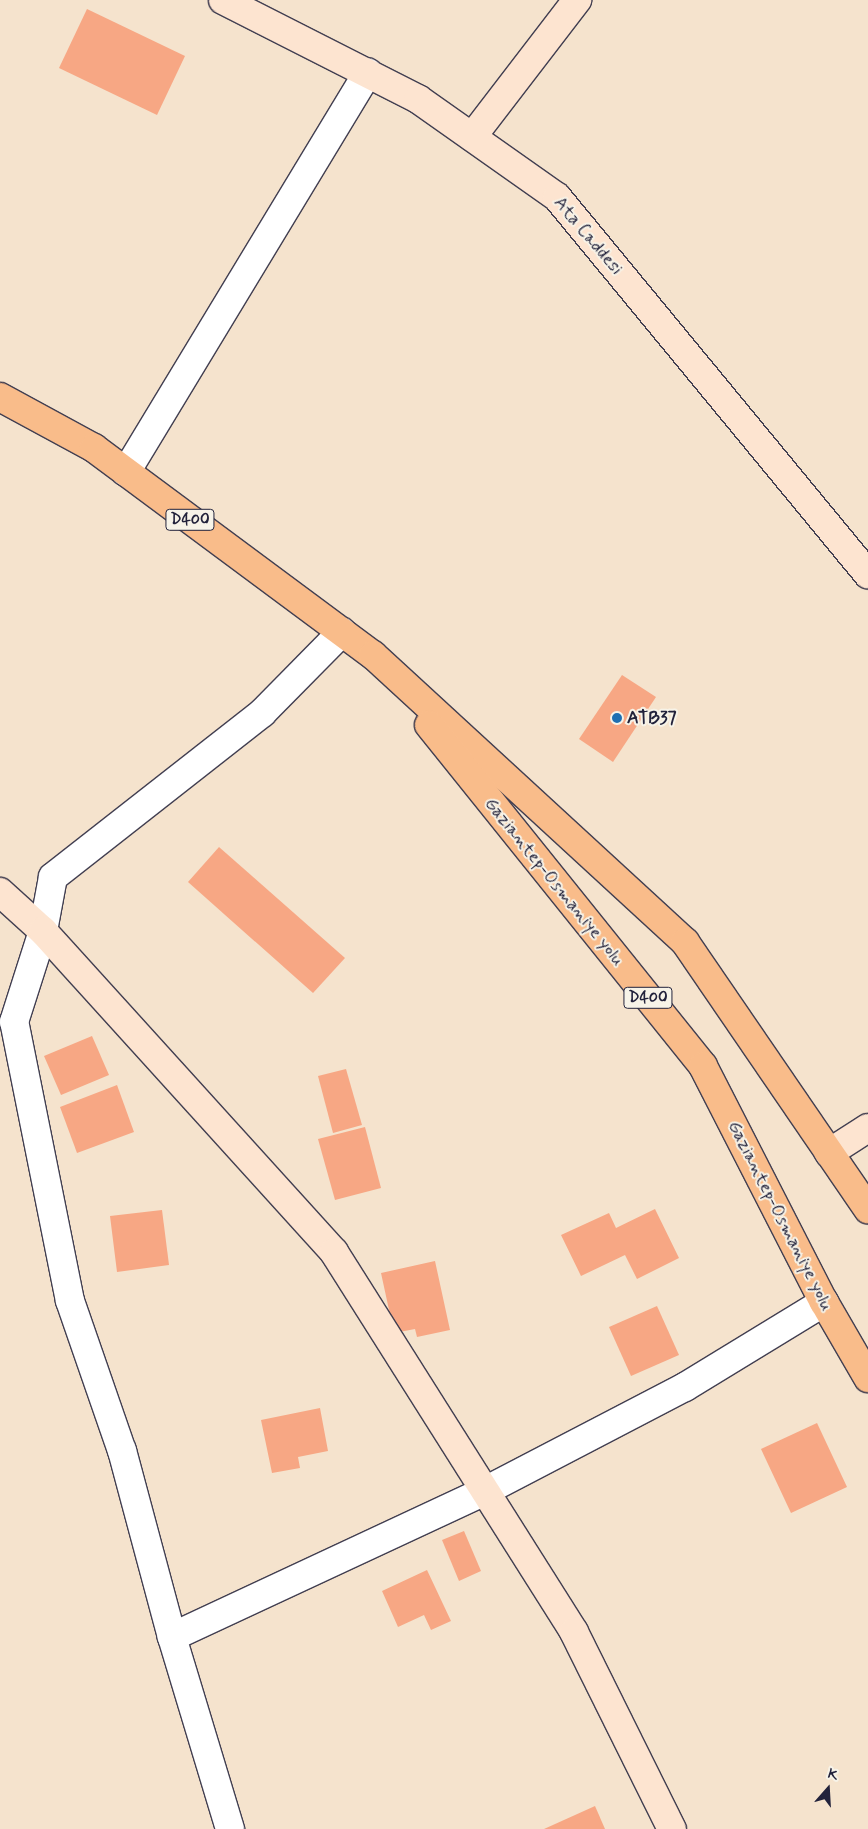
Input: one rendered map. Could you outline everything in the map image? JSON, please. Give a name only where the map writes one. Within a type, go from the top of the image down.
[{"type":"highway","name":"Gaziantep-Osmaniye yolu","points":[[0,397],[94,448],[373,656],[686,942],[868,1209]]},
{"type":"highway","name":"Gaziantep-Osmaniye yolu","points":[[373,656],[703,1066],[824,1302],[868,1378]]},
{"type":"street","name":"Ata Caddesi","points":[[223,0],[418,99],[557,196],[868,574]]},
{"type":"street","points":[[472,136],[577,0]]},
{"type":"street","points":[[126,472],[368,73]]},
{"type":"street","points":[[230,1829],[172,1637],[122,1451],[70,1302],[14,1022],[43,931],[53,877],[262,713],[342,632]]},
{"type":"street","points":[[0,892],[43,931],[334,1252],[574,1632],[672,1829]]},
{"type":"street","points":[[829,1153],[868,1128]]},
{"type":"street","points":[[172,1637],[485,1491],[685,1387],[824,1302]]},
{"type":"building","points":[[87,9],[185,56],[157,115],[59,68]]},
{"type":"building","name":"ATB37","points":[[622,675],[656,697],[613,762],[579,739]]},
{"type":"building","points":[[219,847],[345,958],[313,993],[188,882]]},
{"type":"building","points":[[92,1036],[109,1075],[61,1095],[44,1056]]},
{"type":"building","points":[[346,1069],[362,1125],[333,1133],[318,1076]]},
{"type":"building","points":[[117,1085],[134,1132],[77,1153],[60,1107]]},
{"type":"building","points":[[365,1127],[381,1188],[335,1200],[318,1139]]},
{"type":"building","points":[[655,1209],[679,1258],[637,1279],[625,1255],[581,1276],[561,1235],[609,1213],[616,1228]]},
{"type":"building","points":[[162,1210],[169,1265],[117,1272],[110,1216]]},
{"type":"building","points":[[435,1261],[450,1330],[417,1337],[415,1329],[394,1333],[381,1273]]},
{"type":"building","points":[[657,1306],[679,1355],[631,1376],[609,1327]]},
{"type":"building","points":[[320,1408],[328,1451],[298,1457],[300,1468],[272,1473],[261,1420]]},
{"type":"building","points":[[817,1423],[847,1487],[791,1513],[761,1449]]},
{"type":"building","points":[[464,1531],[481,1571],[459,1581],[442,1540]]},
{"type":"building","points":[[427,1570],[451,1621],[431,1630],[424,1615],[398,1627],[382,1591]]},
{"type":"building","points":[[595,1806],[605,1829],[544,1829]]},
{"type":"place","name":"ATB37","points":[[617,718]]}]
